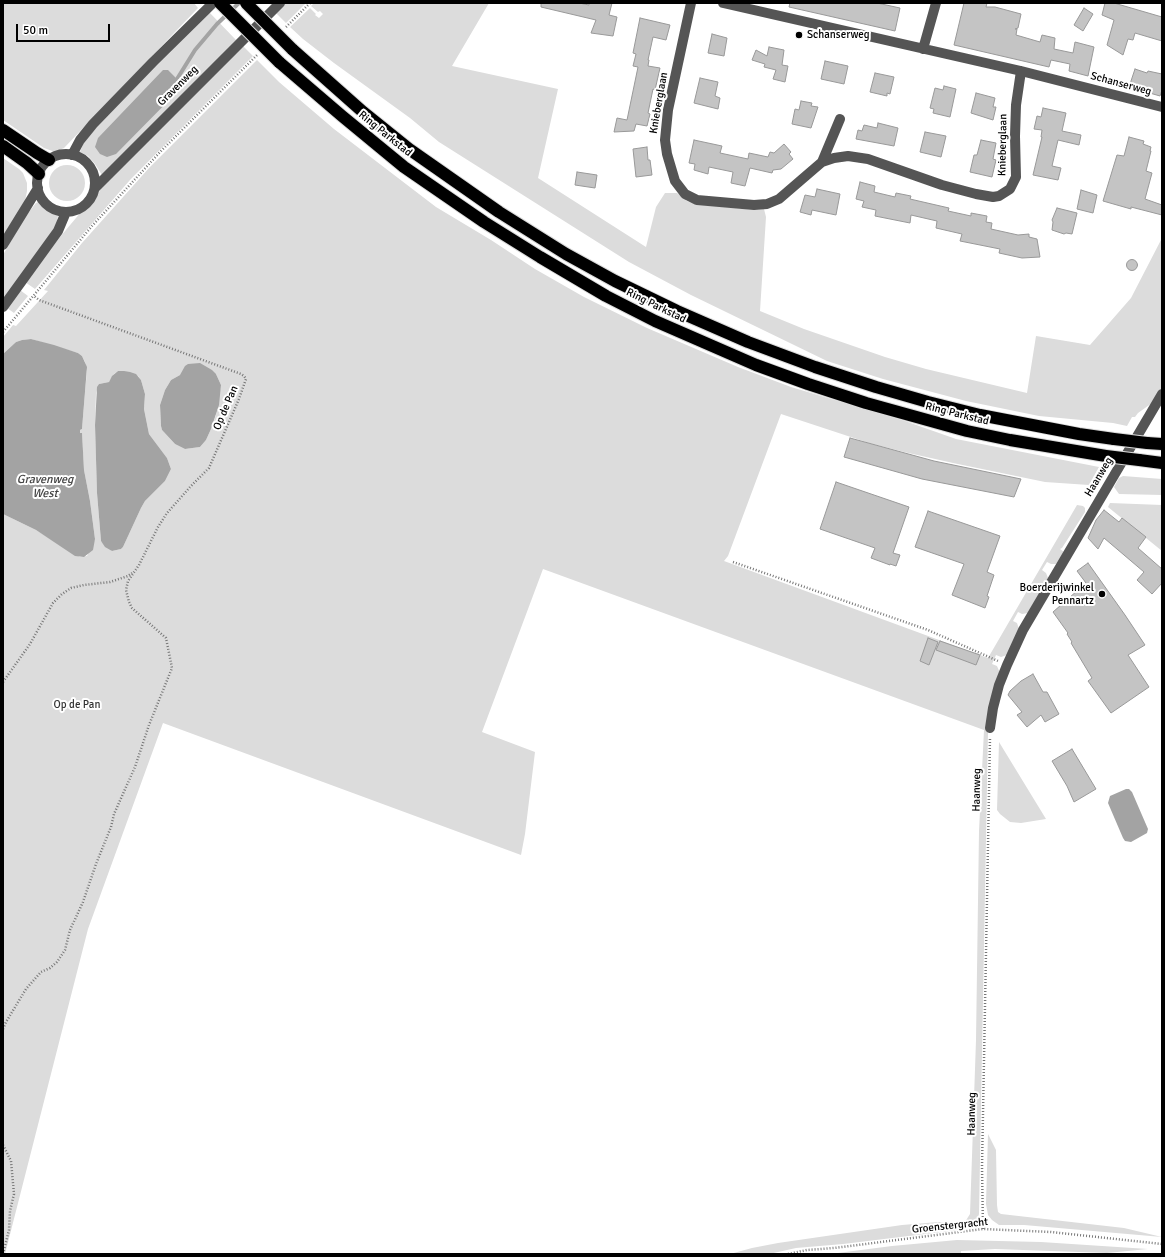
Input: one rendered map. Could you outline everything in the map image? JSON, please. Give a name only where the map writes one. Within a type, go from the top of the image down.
[{"type":"highway","name":"Ring Parkstad","points":[[220,3],[279,62],[404,167],[484,222],[540,257],[606,296],[655,321],[756,365],[866,403],[967,431],[1010,440],[1106,456],[1162,463]]},
{"type":"highway","name":"Ring Parkstad","points":[[246,3],[292,49],[358,108],[409,149],[499,212],[566,254],[615,281],[677,311],[748,342],[815,367],[928,402],[980,415],[1064,431],[1114,439],[1162,444]]},
{"type":"highway","points":[[3,130],[49,160]]},
{"type":"highway","points":[[3,146],[27,163],[39,174]]},
{"type":"street","points":[[72,155],[80,140],[93,124],[212,3]]},
{"type":"street","name":"Gravenweg","points":[[95,188],[280,3]]},
{"type":"street","name":"Knieberglaan","points":[[691,3],[668,110],[665,133],[667,154],[675,181],[682,191],[697,200],[754,205],[767,204],[779,198],[822,162],[848,156],[868,159],[942,185],[976,194],[993,197],[999,196],[1010,189],[1016,177],[1016,105],[1021,71]]},
{"type":"street","name":"Schanserweg","points":[[723,3],[1021,71],[1162,107]]},
{"type":"street","points":[[923,49],[936,3]]},
{"type":"street","name":"Knieberglaan","points":[[822,162],[840,119]]},
{"type":"street","points":[[60,155],[72,155],[85,161],[90,167],[93,173],[95,188],[85,205],[79,209],[66,212],[53,209],[43,200],[38,188],[39,174],[41,169],[49,160],[60,155]]},
{"type":"street","points":[[3,245],[38,188]]},
{"type":"street","points":[[3,307],[58,231],[66,212]]},
{"type":"street","name":"Haanweg","points":[[990,728],[993,708],[1007,665],[1023,630],[1162,394]]},
{"type":"path","points":[[283,30],[310,3]]},
{"type":"path","points":[[3,332],[92,226],[161,151],[261,52]]},
{"type":"path","name":"Op de Pan","points":[[34,296],[39,300],[241,374],[246,379],[239,399],[209,468],[167,513],[158,527],[139,565],[134,571]]},
{"type":"path","points":[[733,562],[928,630],[1007,665]]},
{"type":"path","points":[[3,682],[30,644],[57,598],[71,588],[110,582],[128,576],[134,571]]},
{"type":"path","points":[[3,1029],[4,1022],[26,988],[42,972],[57,962],[65,950],[70,930],[83,902],[96,864],[111,828],[114,814],[135,767],[149,725],[172,668],[166,638],[132,608],[128,602],[126,590],[128,581],[134,571]]},
{"type":"path","name":"Haanweg","points":[[982,1229],[990,728]]},
{"type":"path","points":[[3,1145],[11,1161],[14,1194],[10,1211],[10,1230],[3,1254]]},
{"type":"path","name":"Groenstergracht","points":[[788,1254],[807,1250],[834,1248],[982,1229],[1051,1232],[1162,1244]]},
{"type":"green space","points":[[3,3],[194,3],[198,8],[64,148],[55,152],[44,148],[3,120]]},
{"type":"green space","points":[[285,3],[306,3],[286,23],[275,12]]},
{"type":"green space","points":[[314,3],[489,3],[452,66],[558,89],[538,178],[646,247],[656,207],[665,193],[677,193],[687,201],[696,204],[755,210],[764,209],[766,217],[760,311],[804,329],[885,357],[926,369],[1027,393],[1036,336],[1090,345],[1131,298],[1162,238],[1162,388],[1152,403],[1135,417],[1132,417],[1127,426],[1113,423],[1039,416],[966,401],[883,379],[827,361],[691,295],[629,262],[439,142],[410,118],[334,63],[290,27],[310,8],[319,18],[323,14],[311,6]]},
{"type":"green space","points":[[209,12],[236,40],[102,175],[88,156],[80,152],[84,142],[109,113]]},
{"type":"green space","points":[[242,45],[253,56],[130,180],[35,289],[25,282],[81,212],[94,201],[100,190]]},
{"type":"green space","points":[[257,60],[279,82],[334,129],[436,207],[491,240],[535,269],[584,297],[647,328],[738,367],[791,387],[905,421],[956,439],[1099,467],[1089,485],[1045,482],[953,463],[869,443],[781,414],[728,556],[724,561],[988,658],[1077,505],[1085,508],[1085,512],[1060,549],[1064,552],[1056,564],[1047,562],[1042,570],[1046,573],[1048,578],[1028,613],[1022,614],[1018,612],[1013,621],[1017,623],[1019,629],[1007,655],[1001,657],[996,655],[992,664],[997,666],[1000,673],[988,732],[979,1214],[977,1220],[970,1226],[958,1230],[843,1244],[796,1248],[769,1254],[730,1254],[778,1243],[902,1225],[938,1222],[965,1222],[970,1214],[976,1040],[979,831],[984,730],[543,569],[482,732],[535,752],[521,855],[163,723],[88,929],[5,1254],[3,1254],[3,514],[36,530],[80,557],[87,556],[95,539],[84,470],[82,434],[80,433],[80,430],[82,429],[87,371],[85,362],[82,356],[78,353],[31,339],[16,342],[3,354],[3,337],[13,325],[16,326],[48,291],[44,290],[82,243],[149,168]],"holes":[[[118,371],[138,376],[141,380],[145,394],[144,409],[149,434],[167,458],[171,469],[165,481],[145,501],[123,547],[112,551],[101,541],[97,493],[95,425],[96,393],[99,384],[109,382]],[[216,374],[221,385],[216,415],[211,429],[206,440],[200,447],[185,449],[175,444],[162,430],[160,405],[165,390],[171,380],[180,375]]]},
{"type":"green space","points":[[3,158],[23,173],[27,183],[27,191],[25,201],[3,238]]},
{"type":"green space","points":[[71,165],[80,170],[84,176],[84,190],[80,196],[71,201],[63,201],[54,196],[50,190],[49,179],[54,170],[60,166]]},
{"type":"green space","points":[[38,202],[47,210],[58,216],[56,226],[3,300],[3,255],[25,217]]},
{"type":"green space","points":[[20,290],[28,296],[14,313],[7,308]]},
{"type":"green space","points":[[1123,476],[1162,479],[1162,495],[1119,494],[1114,487],[1119,478]]},
{"type":"green space","points":[[1110,503],[1162,505],[1162,551],[1108,507]]},
{"type":"green space","points":[[999,742],[1046,819],[1021,823],[1010,822],[997,810]]},
{"type":"green space","points":[[988,1134],[996,1150],[997,1205],[998,1212],[1001,1214],[1124,1228],[1162,1237],[1024,1225],[999,1225],[988,1215],[986,1204]]},
{"type":"green space","points":[[957,1240],[1041,1242],[1148,1249],[1107,1253],[995,1249],[961,1251],[961,1254],[830,1254]]},
{"type":"water","points":[[163,70],[168,70],[180,80],[179,83],[181,88],[116,154],[107,157],[100,154],[95,147],[98,138]]},
{"type":"water","name":"Gravenweg West","points":[[31,339],[78,353],[82,356],[87,367],[82,429],[80,430],[80,433],[82,433],[84,470],[95,539],[93,550],[84,557],[75,556],[36,530],[3,514],[3,354],[16,342]]},
{"type":"water","points":[[200,363],[216,374],[221,385],[219,405],[206,440],[200,447],[185,449],[175,444],[162,430],[160,405],[165,390],[171,380],[180,375],[185,366],[188,364]]},
{"type":"water","name":"Gravenweg West","points":[[118,371],[136,374],[141,380],[145,394],[144,409],[149,434],[167,458],[171,469],[165,481],[145,501],[123,547],[112,551],[105,547],[101,541],[97,493],[95,425],[97,387],[99,384],[109,382],[112,376]]},
{"type":"water","points":[[1129,789],[1132,792],[1148,829],[1147,833],[1131,842],[1125,841],[1123,838],[1108,803],[1110,796]]},
{"type":"building","points":[[541,3],[579,3],[589,5],[589,3],[612,3],[609,15],[617,17],[613,36],[591,33],[596,20],[541,7]]},
{"type":"building","points":[[790,3],[877,3],[900,8],[895,31],[789,7]]},
{"type":"building","points":[[964,3],[987,3],[986,7],[995,7],[1021,14],[1018,28],[1015,29],[1017,29],[1016,35],[1040,42],[1042,35],[1055,38],[1054,49],[1073,53],[1075,42],[1094,47],[1088,76],[1069,71],[1070,64],[1051,60],[1049,67],[954,45]]},
{"type":"building","points":[[1105,3],[1114,3],[1162,17],[1162,41],[1135,33],[1133,40],[1128,39],[1123,55],[1107,45],[1114,20],[1102,15]]},
{"type":"building","points":[[1084,8],[1093,14],[1083,31],[1074,25]]},
{"type":"building","points":[[640,18],[670,25],[666,40],[653,37],[648,66],[660,68],[655,90],[653,89],[648,113],[650,114],[647,126],[636,124],[634,131],[614,132],[617,118],[627,120],[638,67],[633,66],[636,54],[633,53]]},
{"type":"building","points":[[712,34],[727,38],[724,56],[708,53]]},
{"type":"building","points":[[769,47],[784,50],[782,65],[788,66],[785,82],[773,79],[776,70],[764,67],[765,64],[752,60],[756,50],[767,56]]},
{"type":"building","points":[[825,61],[848,66],[844,84],[821,79]]},
{"type":"building","points":[[1135,69],[1147,73],[1148,71],[1162,74],[1162,90],[1160,96],[1129,87]]},
{"type":"building","points":[[875,73],[894,77],[890,94],[887,93],[887,96],[870,92]]},
{"type":"building","points":[[700,78],[718,82],[715,96],[720,98],[718,109],[694,103]]},
{"type":"building","points":[[944,86],[956,89],[950,117],[933,113],[934,109],[930,108],[935,88],[943,90]]},
{"type":"building","points":[[976,93],[995,98],[993,107],[996,107],[993,120],[971,113]]},
{"type":"building","points":[[801,101],[812,103],[811,106],[818,107],[811,128],[792,124],[795,109],[799,110]]},
{"type":"building","points":[[1043,108],[1066,113],[1062,131],[1081,135],[1079,145],[1058,140],[1052,166],[1061,168],[1058,180],[1033,175],[1042,137],[1042,130],[1034,129],[1037,116],[1041,117]]},
{"type":"building","points":[[878,123],[898,128],[894,146],[856,139],[858,130],[862,131],[864,125],[877,128]]},
{"type":"building","points":[[925,132],[946,136],[941,157],[920,152]]},
{"type":"building","points":[[1129,137],[1144,141],[1143,144],[1151,147],[1146,171],[1152,173],[1145,199],[1162,205],[1162,215],[1131,207],[1131,209],[1103,201],[1117,155],[1124,156]]},
{"type":"building","points":[[694,140],[722,146],[720,153],[748,159],[749,153],[768,157],[770,152],[774,153],[784,144],[791,152],[789,154],[793,159],[781,169],[773,170],[772,173],[750,168],[745,186],[731,183],[733,172],[709,167],[708,174],[694,170],[695,164],[689,163]]},
{"type":"building","points":[[981,140],[996,143],[993,159],[996,160],[992,177],[970,172],[974,155],[977,155]]},
{"type":"building","points":[[647,147],[648,160],[650,160],[652,175],[636,177],[633,149]]},
{"type":"building","points":[[577,172],[597,175],[595,188],[575,185]]},
{"type":"building","points":[[860,182],[875,186],[874,192],[895,197],[896,193],[911,196],[910,199],[949,208],[948,211],[971,216],[971,213],[987,216],[986,222],[992,223],[991,229],[1018,235],[1029,234],[1029,237],[1037,239],[1040,257],[1022,258],[999,253],[1000,249],[960,241],[962,234],[936,228],[937,221],[911,215],[910,223],[875,216],[876,210],[862,207],[864,201],[856,199]]},
{"type":"building","points":[[817,189],[840,194],[836,215],[812,210],[811,215],[800,212],[805,195],[815,197]]},
{"type":"building","points":[[1081,190],[1097,195],[1093,213],[1077,209]]},
{"type":"building","points":[[1057,208],[1077,213],[1072,234],[1064,234],[1052,230],[1052,220]]},
{"type":"building","points":[[1132,259],[1136,261],[1138,265],[1136,269],[1132,271],[1128,269],[1126,265],[1128,261]]},
{"type":"building","points":[[850,438],[934,461],[1021,479],[1014,497],[922,479],[844,457]]},
{"type":"building","points":[[836,482],[909,507],[893,553],[900,555],[896,566],[871,558],[875,548],[820,529]]},
{"type":"building","points":[[1104,510],[1119,522],[1122,518],[1146,537],[1138,548],[1162,569],[1162,583],[1152,594],[1137,580],[1144,572],[1104,538],[1098,549],[1088,538],[1096,520]]},
{"type":"building","points":[[928,511],[1000,536],[987,572],[994,575],[987,596],[989,597],[985,608],[952,595],[964,564],[915,547]]},
{"type":"building","points":[[1088,563],[1145,645],[1128,655],[1149,687],[1111,713],[1088,681],[1092,678],[1071,643],[1072,642],[1067,634],[1068,633],[1053,612],[1086,583],[1077,571]]},
{"type":"building","points":[[928,638],[938,642],[929,665],[920,661]]},
{"type":"building","points":[[940,641],[980,655],[976,665],[936,650]]},
{"type":"building","points":[[1033,674],[1043,692],[1047,692],[1059,714],[1045,722],[1041,715],[1027,727],[1017,715],[1022,712],[1008,695],[1010,691],[1021,681]]},
{"type":"building","points":[[1072,749],[1096,789],[1074,802],[1067,786],[1052,761]]},
{"type":"waterway","points":[[177,79],[195,50],[217,24],[239,3]]},
{"type":"place","name":"Schanserweg","points":[[799,35]]},
{"type":"place","name":"Boerderijwinkel Pennartz","points":[[1102,594]]}]
